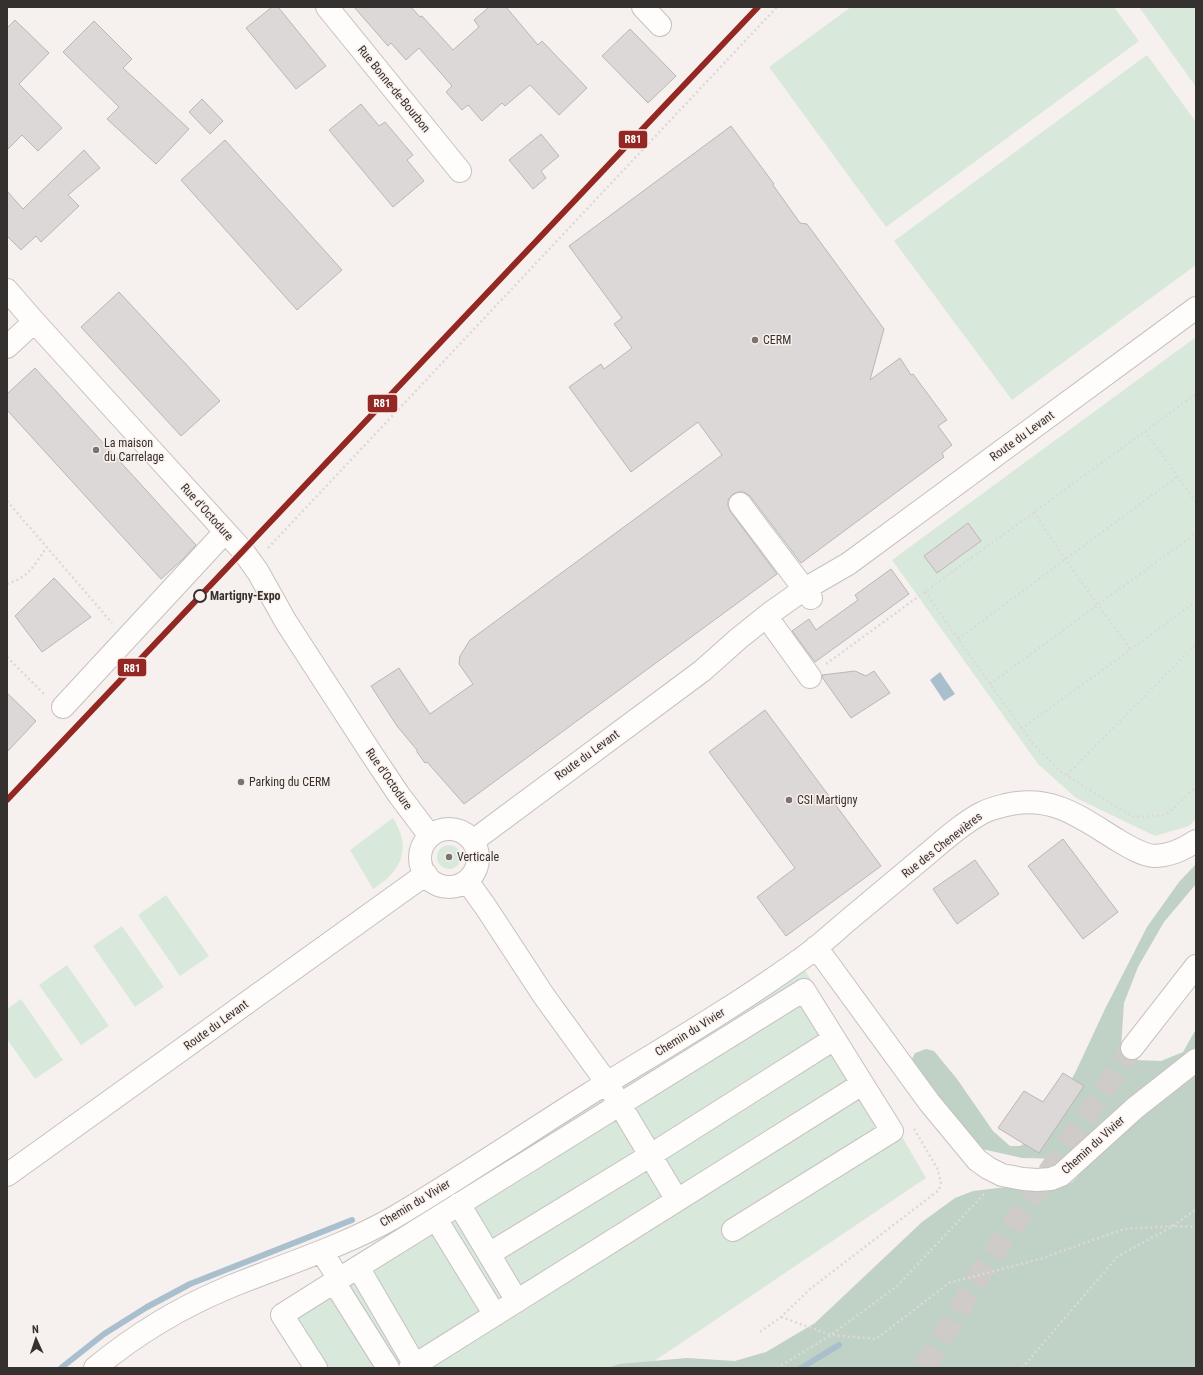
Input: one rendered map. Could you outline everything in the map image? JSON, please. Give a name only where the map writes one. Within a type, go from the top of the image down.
[{"type":"main road","name":"Rue Bonne-de-Bourbon","points":[[327,7],[460,171]]},
{"type":"main road","points":[[643,7],[660,25]]},
{"type":"main road","name":"Rue d'Octodure","points":[[7,290],[34,322],[253,564],[286,622],[315,667],[399,795],[430,836]]},
{"type":"main road","name":"Route du Levant","points":[[702,671],[754,625],[808,594],[1196,308]]},
{"type":"main road","points":[[7,347],[34,322]]},
{"type":"main road","points":[[740,504],[808,594]]},
{"type":"main road","points":[[63,707],[225,532]]},
{"type":"main road","name":"Route du Levant","points":[[473,841],[500,819],[702,671],[774,627],[808,594]]},
{"type":"main road","points":[[774,627],[810,677]]},
{"type":"main road","name":"Rue des Chenevières","points":[[816,947],[968,822],[983,812],[1000,807],[1015,803],[1027,802],[1040,802],[1057,806],[1072,813],[1139,852],[1154,856],[1175,852],[1196,841]]},
{"type":"main road","points":[[450,829],[465,833],[473,841],[477,851],[478,862],[474,872],[467,881],[456,886],[443,886],[432,881],[422,869],[420,856],[424,843],[430,836],[440,831],[450,829]]},
{"type":"main road","name":"Route du Levant","points":[[7,1175],[426,874]]},
{"type":"main road","points":[[467,881],[486,906],[544,996],[607,1083],[677,1200]]},
{"type":"main road","name":"Chemin du Vivier","points":[[95,1368],[130,1341],[172,1315],[228,1288],[322,1252],[390,1219],[730,1007],[791,966],[816,947],[940,1117],[977,1160],[988,1168],[1002,1174],[1023,1179],[1037,1180],[1051,1179],[1061,1175],[1135,1108],[1196,1060]]},
{"type":"main road","points":[[1132,1048],[1196,966]]},
{"type":"main road","points":[[316,1368],[282,1315],[804,990],[892,1131],[733,1230]]},
{"type":"main road","points":[[489,1254],[651,1155],[834,1039]]},
{"type":"main road","points":[[358,1268],[413,1366],[862,1084]]},
{"type":"main road","points":[[459,1204],[517,1301]]},
{"type":"main road","points":[[436,1219],[495,1315]]},
{"type":"main road","points":[[322,1252],[337,1281],[388,1368]]},
{"type":"path","points":[[253,564],[777,7]]},
{"type":"path","points":[[810,677],[1196,395]]},
{"type":"path","points":[[1145,431],[1196,502]]},
{"type":"path","points":[[958,639],[1178,476]]},
{"type":"path","points":[[7,501],[126,639]]},
{"type":"path","points":[[1034,512],[1065,559],[1130,650]]},
{"type":"path","points":[[990,684],[1196,533]]},
{"type":"path","points":[[7,584],[18,580],[30,571],[47,547]]},
{"type":"path","points":[[925,592],[1021,729],[1032,743],[1060,771],[1133,817],[1166,815],[1196,787]]},
{"type":"path","points":[[1021,729],[1196,602]]},
{"type":"path","points":[[1067,775],[1196,644]]},
{"type":"path","points":[[7,657],[53,703],[63,707]]},
{"type":"path","points":[[777,1368],[831,1335],[897,1286],[1002,1174]]},
{"type":"path","points":[[1022,1368],[1117,1257],[1173,1226],[1196,1209]]},
{"type":"path","points":[[781,1316],[831,1335],[876,1339],[949,1283],[1040,1259],[1124,1229],[1196,1226]]},
{"type":"path","points":[[760,1332],[781,1316],[810,1289]]},
{"type":"green space","points":[[851,7],[1114,7],[1139,41],[886,227],[769,67]]},
{"type":"green space","points":[[1139,7],[1196,7],[1196,87]]},
{"type":"green space","points":[[1147,55],[1196,122],[1196,265],[1012,400],[894,241]]},
{"type":"green space","points":[[1196,337],[1196,819],[1189,826],[1155,836],[1076,798],[1038,764],[892,560]]},
{"type":"green space","points":[[393,818],[402,839],[403,849],[401,858],[391,875],[373,889],[350,850]]},
{"type":"green space","points":[[444,845],[454,845],[461,852],[461,862],[454,869],[444,869],[437,862],[437,852]]},
{"type":"green space","points":[[1196,864],[1196,884],[1164,922],[1138,967],[1124,1003],[1121,1047],[1135,1060],[1161,1061],[1183,1052],[1196,1029],[1196,1368],[608,1368],[619,1364],[687,1358],[735,1361],[766,1352],[815,1323],[922,1222],[955,1198],[973,1191],[1015,1186],[1071,1183],[1078,1176],[1077,1169],[1069,1159],[1022,1158],[982,1149],[966,1140],[911,1061],[915,1053],[926,1049],[934,1051],[957,1079],[993,1131],[1010,1146],[1020,1146],[1036,1137],[1053,1114],[1076,1071],[1105,1009],[1147,927],[1179,882]]},
{"type":"green space","points":[[166,895],[209,956],[180,976],[138,915]]},
{"type":"green space","points":[[122,926],[164,987],[135,1007],[93,946]]},
{"type":"green space","points":[[67,965],[109,1026],[81,1045],[39,985]]},
{"type":"green space","points":[[805,970],[926,1178],[644,1368],[308,1368],[271,1309],[618,1086]]},
{"type":"green space","points":[[21,999],[63,1060],[35,1079],[7,1039],[7,1009]]},
{"type":"water","points":[[940,672],[955,694],[944,701],[930,680]]},
{"type":"building","points":[[272,7],[278,7],[326,66],[296,89],[246,28]]},
{"type":"building","points":[[354,7],[411,7],[420,17],[422,16],[453,50],[479,27],[474,20],[489,7],[506,7],[538,45],[542,41],[587,88],[559,115],[530,85],[505,106],[502,103],[482,121],[468,105],[462,110],[446,92],[452,86],[419,48],[406,60],[391,43],[388,46]]},
{"type":"building","points":[[15,20],[49,53],[19,84],[62,128],[38,151],[22,135],[7,150],[7,28]]},
{"type":"building","points":[[94,21],[132,59],[123,68],[189,129],[156,164],[107,119],[119,107],[63,52]]},
{"type":"building","points":[[630,29],[676,76],[648,103],[602,56]]},
{"type":"building","points":[[202,99],[223,121],[210,134],[189,112]]},
{"type":"building","points":[[361,104],[379,126],[385,122],[413,155],[407,160],[424,181],[393,207],[329,130]]},
{"type":"building","name":"CERM","points":[[731,126],[774,184],[773,185],[800,223],[807,224],[884,329],[870,380],[900,358],[911,375],[913,374],[947,420],[938,426],[952,445],[942,453],[944,457],[801,563],[750,496],[744,492],[733,494],[728,500],[730,511],[777,574],[464,804],[427,762],[425,763],[417,750],[397,726],[371,686],[399,668],[430,714],[473,684],[459,664],[460,656],[470,640],[722,455],[698,422],[631,472],[569,387],[601,364],[604,369],[632,348],[614,324],[622,318],[569,246]]},
{"type":"building","points":[[541,134],[559,156],[541,171],[546,178],[533,189],[509,160]]},
{"type":"building","points":[[225,140],[342,270],[297,310],[181,180]]},
{"type":"building","points":[[84,150],[100,168],[68,195],[79,206],[41,242],[36,236],[21,250],[7,236],[7,191],[23,209]]},
{"type":"building","points":[[119,292],[220,401],[181,436],[81,327]]},
{"type":"building","points":[[35,368],[196,545],[161,579],[7,410],[7,394]]},
{"type":"building","points":[[968,523],[981,541],[937,573],[924,556]]},
{"type":"building","points":[[891,569],[909,594],[815,662],[792,631],[809,619],[816,630],[858,600],[855,595]]},
{"type":"building","points":[[54,578],[91,617],[42,652],[15,616]]},
{"type":"building","points":[[855,671],[866,676],[874,671],[890,693],[851,718],[822,675]]},
{"type":"building","points":[[7,693],[36,721],[7,752]]},
{"type":"building","name":"CSI Martigny","points":[[765,710],[881,866],[786,936],[757,897],[795,868],[709,752]]},
{"type":"building","points":[[1063,839],[1118,912],[1083,939],[1028,866]]},
{"type":"building","points":[[975,860],[999,894],[957,924],[933,889]]},
{"type":"building","points":[[1063,1073],[1084,1086],[1039,1153],[998,1128],[1024,1091],[1043,1102]]},
{"type":"waterway","points":[[61,1368],[104,1334],[147,1307],[190,1284],[352,1220]]},
{"type":"waterway","points":[[801,1368],[839,1345]]},
{"type":"tunnel","points":[[924,1368],[982,1271],[1132,1048]]},
{"type":"transit line","name":"R81","points":[[7,800],[758,7]]},
{"type":"place","name":"CERM","points":[[755,340]]},
{"type":"place","name":"La maison du Carrelage","points":[[96,450]]},
{"type":"place","name":"Martigny-Expo","points":[[200,596]]},
{"type":"place","name":"Parking du CERM","points":[[241,782]]},
{"type":"place","name":"CSI Martigny","points":[[789,800]]},
{"type":"place","name":"Verticale","points":[[449,857]]}]
